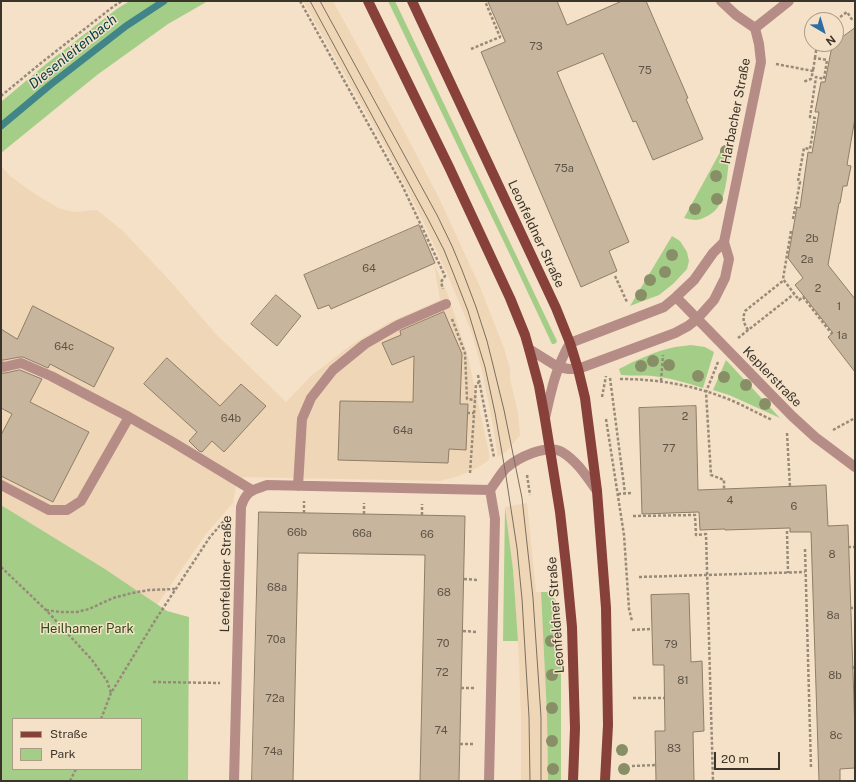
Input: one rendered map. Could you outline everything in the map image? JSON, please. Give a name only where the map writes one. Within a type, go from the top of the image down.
[{"type":"main road","name":"Leonfeldner Straße","points":[[368,1],[510,298],[525,335],[539,386],[560,512],[572,626],[575,728],[573,781]]},
{"type":"main road","name":"Leonfeldner Straße","points":[[412,1],[556,308],[570,343],[578,369],[587,410],[597,491],[606,608],[608,725],[605,781]]},
{"type":"street","points":[[721,1],[736,15],[755,28],[789,1]]},
{"type":"street","name":"Harbacher Straße","points":[[558,368],[570,370],[578,369],[675,333],[697,319],[714,300],[725,278],[729,258],[724,242],[761,62],[755,28]]},
{"type":"street","points":[[545,419],[551,387],[563,354],[570,343],[664,307],[694,280],[713,253],[724,242]]},
{"type":"street","name":"Keplerstraße","points":[[676,297],[792,416],[815,437],[855,467]]},
{"type":"street","points":[[298,486],[302,419],[311,398],[333,370],[365,344],[398,325],[446,304]]},
{"type":"street","points":[[529,349],[558,368]]},
{"type":"street","points":[[1,366],[4,367],[21,363],[51,376],[129,417],[252,490],[267,485],[490,490]]},
{"type":"street","points":[[1,485],[49,510],[67,510],[82,501],[129,417]]},
{"type":"street","points":[[489,781],[495,519],[490,490],[505,470],[514,462],[530,454],[549,449],[561,451],[576,463],[597,491]]},
{"type":"street","name":"Leonfeldner Straße","points":[[234,781],[240,507],[243,499],[252,490]]},
{"type":"path","points":[[1,96],[41,63],[122,1]]},
{"type":"path","points":[[300,1],[402,185],[445,276],[441,282],[446,304],[465,353],[467,399],[475,400]]},
{"type":"path","points":[[471,49],[500,37],[485,1]]},
{"type":"path","points":[[844,14],[847,12],[853,21]]},
{"type":"path","points":[[802,82],[811,79],[816,52]]},
{"type":"path","points":[[793,219],[800,182],[798,181],[804,148],[810,149],[815,118],[810,117],[816,77],[824,78],[827,60],[815,58]]},
{"type":"path","points":[[773,63],[813,71]]},
{"type":"path","points":[[791,231],[783,279],[799,300],[803,297],[832,334]]},
{"type":"path","points":[[615,276],[627,302]]},
{"type":"path","points":[[748,330],[742,317],[745,312],[784,280]]},
{"type":"path","points":[[737,338],[794,294]]},
{"type":"path","points":[[661,381],[663,352]]},
{"type":"path","points":[[720,358],[706,392],[711,475],[724,480],[724,489]]},
{"type":"path","points":[[604,404],[602,396],[606,374]]},
{"type":"path","points":[[478,375],[494,456]]},
{"type":"path","points":[[610,378],[625,493]]},
{"type":"path","points":[[620,379],[661,381],[698,389],[729,399],[772,420],[777,424]]},
{"type":"path","points":[[469,476],[476,385],[479,382]]},
{"type":"path","points":[[468,413],[474,413]]},
{"type":"path","points":[[829,432],[855,418]]},
{"type":"path","points":[[606,419],[624,535],[628,609],[632,621]]},
{"type":"path","points":[[787,430],[790,487]]},
{"type":"path","points":[[527,475],[530,495]]},
{"type":"path","points":[[618,494],[631,493]]},
{"type":"path","points":[[304,496],[304,513]]},
{"type":"path","points":[[364,498],[364,514]]},
{"type":"path","points":[[422,499],[422,515]]},
{"type":"path","points":[[633,516],[695,515],[696,535],[706,534],[713,781]]},
{"type":"path","points":[[101,718],[111,693],[156,619],[210,536],[228,517]]},
{"type":"path","points":[[787,531],[788,572]]},
{"type":"path","points":[[848,547],[855,547]]},
{"type":"path","points":[[804,549],[811,768]]},
{"type":"path","points":[[1,567],[46,610],[92,660],[107,681],[111,693]]},
{"type":"path","points":[[639,577],[805,572]]},
{"type":"path","points":[[464,579],[481,580]]},
{"type":"path","points":[[46,610],[77,612],[89,609],[113,598],[132,593],[150,590],[176,589]]},
{"type":"path","points":[[850,608],[855,608]]},
{"type":"path","points":[[632,630],[652,629]]},
{"type":"path","points":[[463,632],[479,632]]},
{"type":"path","points":[[153,682],[237,684]]},
{"type":"path","points":[[461,688],[478,688]]},
{"type":"path","points":[[633,698],[664,698]]},
{"type":"path","points":[[460,744],[477,744]]},
{"type":"path","points":[[632,766],[656,765]]},
{"type":"path","points":[[70,781],[76,770]]},
{"type":"shaded area","points":[[303,1],[333,1],[439,198],[480,287],[504,348],[510,369],[510,379],[518,413],[520,435],[507,451],[498,457],[481,367],[471,331],[446,271],[423,221],[381,139]]},
{"type":"shaded area","points":[[1,166],[10,176],[58,208],[74,212],[97,210],[123,231],[171,282],[215,333],[286,402],[311,376],[351,345],[388,323],[440,300],[434,264],[447,293],[468,357],[489,453],[489,460],[477,468],[459,476],[440,481],[243,477],[236,484],[233,503],[206,534],[157,605],[105,569],[1,505]]},
{"type":"shaded area","points":[[527,503],[536,592],[541,592],[547,716],[548,781],[521,781],[519,661],[513,569],[505,507]]},
{"type":"green space","points":[[130,1],[208,1],[168,24],[97,75],[1,153],[1,102],[46,64],[118,8]]},
{"type":"green space","points":[[388,1],[395,1],[557,341],[554,344],[552,344]]},
{"type":"green space","points":[[724,145],[729,148],[728,170],[724,195],[718,207],[705,217],[696,220],[684,218]]},
{"type":"green space","points":[[672,236],[680,241],[687,252],[689,261],[687,269],[673,284],[659,295],[630,306]]},
{"type":"green space","points":[[691,345],[705,347],[714,352],[703,388],[659,377],[621,375],[619,369],[653,353]]},
{"type":"green space","points":[[726,360],[780,418],[729,395],[713,390]]},
{"type":"green space","name":"Heilhamer Park","points":[[1,505],[105,569],[167,611],[189,617],[188,781],[1,781]]},
{"type":"green space","points":[[505,507],[513,569],[518,641],[503,641]]},
{"type":"green space","points":[[541,592],[548,592],[555,599],[558,607],[561,656],[561,781],[548,781],[547,716]]},
{"type":"building","points":[[488,1],[557,1],[567,25],[622,1],[646,1],[688,98],[686,99],[703,139],[653,160],[636,121],[633,122],[603,53],[557,72],[629,242],[609,251],[617,271],[581,287],[481,52],[505,42]]},
{"type":"building","points":[[855,28],[855,118],[847,165],[851,166],[847,186],[843,186],[839,203],[828,265],[855,299],[855,372],[828,337],[833,333],[795,285],[803,278],[788,258],[797,207],[800,208],[808,152],[812,153],[819,112],[815,112],[821,82],[825,82],[831,52],[844,52],[844,36]]},
{"type":"building","points":[[419,225],[435,263],[331,309],[329,305],[318,309],[304,275]]},
{"type":"building","points":[[276,295],[301,316],[277,346],[251,324]]},
{"type":"building","points":[[33,306],[114,348],[94,387],[50,364],[48,368],[23,357],[1,360],[1,329],[17,339]]},
{"type":"building","points":[[444,312],[462,354],[460,404],[468,404],[466,450],[449,449],[448,463],[338,460],[340,401],[413,402],[414,356],[392,365],[382,343],[401,335],[400,331]]},
{"type":"building","points":[[167,358],[220,406],[241,384],[266,406],[224,452],[212,441],[202,452],[199,451],[189,441],[197,432],[144,384]]},
{"type":"building","points":[[20,370],[42,379],[30,402],[89,432],[53,502],[1,476],[1,435],[12,414],[1,408],[1,373]]},
{"type":"building","points":[[696,406],[698,490],[826,485],[828,526],[848,525],[855,768],[840,769],[840,781],[819,781],[811,532],[790,532],[790,528],[700,530],[699,512],[642,514],[639,408]]},
{"type":"building","points":[[259,512],[465,516],[459,781],[420,781],[425,555],[298,553],[293,781],[252,781]]},
{"type":"building","points":[[689,594],[691,662],[702,661],[704,731],[693,732],[694,781],[656,781],[655,731],[665,731],[664,665],[653,665],[651,595]]},
{"type":"waterway","name":"Diesenleitenbach","points":[[1,126],[50,85],[126,26],[164,1]]},
{"type":"tram line","points":[[310,1],[444,250],[468,311],[485,367],[495,413],[517,548],[522,599],[529,717],[530,781]]},
{"type":"tram line","points":[[320,1],[437,215],[462,270],[487,341],[504,410],[522,498],[533,598],[541,717],[541,781]]}]
